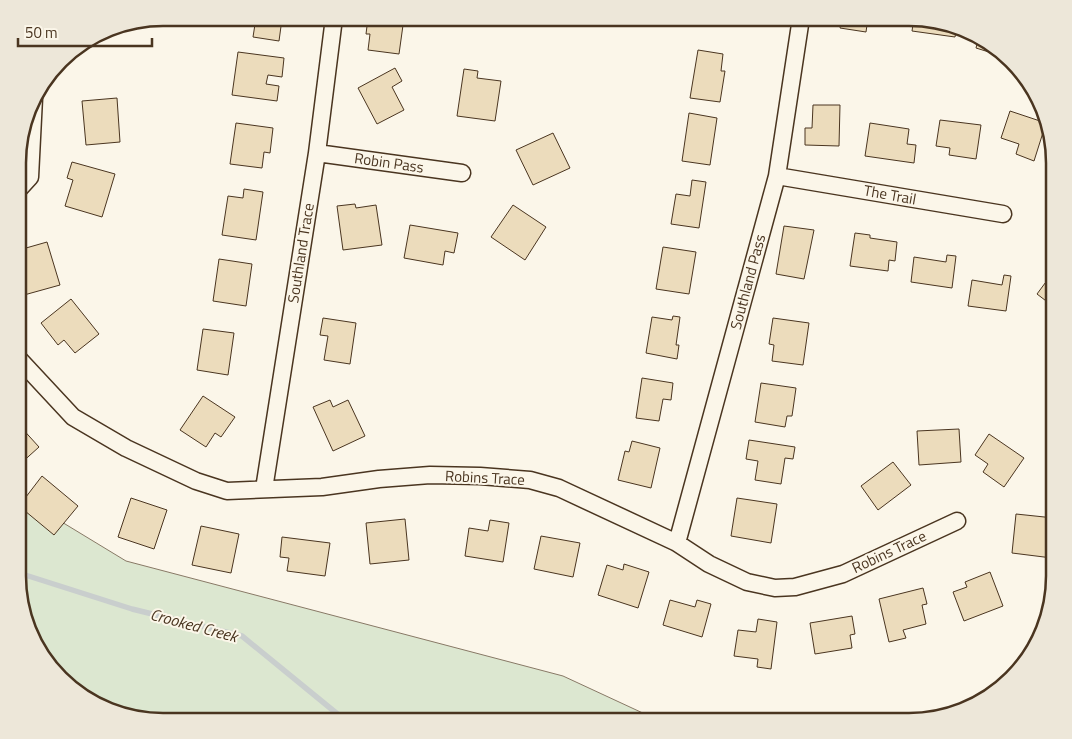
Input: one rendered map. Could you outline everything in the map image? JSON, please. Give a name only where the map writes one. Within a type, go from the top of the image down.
[{"type":"street","name":"Southland Trace","points":[[264,489],[316,153],[333,26]]},
{"type":"street","name":"Southland Pass","points":[[677,543],[777,176],[800,27]]},
{"type":"street","points":[[26,181],[30,177],[33,121]]},
{"type":"street","name":"Robin Pass","points":[[316,153],[462,173]]},
{"type":"street","name":"The Trail","points":[[777,176],[1003,214]]},
{"type":"street","name":"Robins Trace","points":[[26,368],[73,417],[126,448],[196,481],[227,491],[322,487],[378,479],[430,475],[530,480],[559,488],[677,543],[709,564],[747,582],[775,588],[795,587],[842,574],[957,521]]},
{"type":"green space","points":[[27,501],[126,561],[563,676],[642,713],[155,712],[119,705],[87,690],[66,673],[49,652],[37,628],[27,593]]},
{"type":"building","points":[[255,26],[281,26],[279,41],[253,37]]},
{"type":"building","points":[[367,26],[403,26],[399,54],[368,50],[370,34],[366,34]]},
{"type":"building","points":[[840,27],[867,27],[866,32]]},
{"type":"building","points":[[913,27],[917,27],[935,29],[955,35],[955,37],[912,31]]},
{"type":"building","points":[[977,45],[986,51],[976,48]]},
{"type":"building","points":[[698,50],[723,54],[721,71],[725,71],[720,102],[690,98]]},
{"type":"building","points":[[238,52],[284,58],[282,77],[268,75],[266,84],[279,86],[277,101],[232,95]]},
{"type":"building","points":[[395,68],[402,81],[392,87],[404,110],[377,124],[358,88]]},
{"type":"building","points":[[464,69],[478,71],[477,78],[501,81],[495,121],[457,116]]},
{"type":"building","points":[[117,98],[120,142],[86,145],[82,101]]},
{"type":"building","points":[[813,105],[840,105],[839,146],[805,145],[805,128],[812,128]]},
{"type":"building","points":[[1010,111],[1038,120],[1042,134],[1034,161],[1016,154],[1019,144],[1001,138]]},
{"type":"building","points":[[689,113],[717,118],[710,165],[682,161]]},
{"type":"building","points":[[940,120],[981,125],[976,159],[949,155],[950,148],[936,146]]},
{"type":"building","points":[[236,123],[273,128],[270,153],[264,152],[262,168],[230,164]]},
{"type":"building","points":[[870,123],[909,129],[907,144],[916,145],[914,163],[865,156]]},
{"type":"building","points":[[553,133],[570,168],[533,185],[516,150]]},
{"type":"building","points":[[72,162],[115,174],[102,217],[65,206],[73,180],[67,178]]},
{"type":"building","points":[[692,180],[706,182],[699,228],[671,224],[676,194],[690,196]]},
{"type":"building","points":[[244,189],[263,192],[256,240],[222,235],[228,196],[243,198]]},
{"type":"building","points":[[355,204],[356,208],[376,205],[382,245],[343,250],[337,206]]},
{"type":"building","points":[[513,205],[546,227],[525,260],[491,237]]},
{"type":"building","points":[[410,225],[458,233],[454,253],[445,251],[443,265],[404,258]]},
{"type":"building","points":[[784,226],[814,230],[804,279],[776,274]]},
{"type":"building","points":[[855,233],[870,235],[870,238],[897,242],[895,261],[889,260],[888,271],[850,266]]},
{"type":"building","points":[[47,242],[60,285],[26,294],[26,248]]},
{"type":"building","points":[[663,247],[696,252],[689,294],[656,289]]},
{"type":"building","points":[[947,255],[956,256],[952,288],[911,282],[914,257],[946,262]]},
{"type":"building","points":[[219,259],[252,264],[246,306],[213,301]]},
{"type":"building","points":[[1004,275],[1011,276],[1006,311],[968,306],[972,280],[1002,285]]},
{"type":"building","points":[[1045,283],[1045,300],[1037,294]]},
{"type":"building","points":[[71,299],[99,334],[75,353],[64,340],[58,345],[41,323]]},
{"type":"building","points":[[673,316],[680,317],[676,345],[679,345],[677,359],[646,353],[652,317],[672,320]]},
{"type":"building","points":[[323,318],[356,323],[350,364],[324,360],[328,336],[320,335]]},
{"type":"building","points":[[773,318],[809,323],[803,365],[772,361],[774,345],[769,344]]},
{"type":"building","points":[[203,329],[234,333],[228,375],[197,370]]},
{"type":"building","points":[[642,378],[673,383],[671,400],[663,399],[659,421],[636,418]]},
{"type":"building","points":[[761,383],[796,388],[792,416],[787,416],[785,427],[755,422]]},
{"type":"building","points":[[203,396],[235,417],[221,437],[215,433],[206,447],[180,430]]},
{"type":"building","points":[[330,400],[333,407],[348,400],[365,436],[333,451],[313,407]]},
{"type":"building","points":[[959,429],[961,462],[919,465],[917,431]]},
{"type":"building","points":[[27,433],[39,447],[27,458]]},
{"type":"building","points":[[989,434],[1024,458],[1004,487],[983,472],[988,464],[975,455]]},
{"type":"building","points":[[749,440],[795,447],[793,459],[785,458],[781,484],[755,480],[758,461],[746,459]]},
{"type":"building","points":[[632,441],[660,448],[651,488],[618,480],[625,451],[629,452]]},
{"type":"building","points":[[893,462],[911,485],[878,510],[861,486]]},
{"type":"building","points":[[42,476],[78,506],[54,535],[27,512],[27,496]]},
{"type":"building","points":[[131,498],[167,510],[154,549],[118,537]]},
{"type":"building","points":[[737,498],[777,504],[771,543],[731,536]]},
{"type":"building","points":[[1016,514],[1045,517],[1045,557],[1012,553]]},
{"type":"building","points":[[405,519],[409,560],[370,564],[366,523]]},
{"type":"building","points":[[490,520],[509,523],[503,562],[465,556],[469,528],[488,531]]},
{"type":"building","points":[[201,526],[239,534],[231,573],[192,565]]},
{"type":"building","points":[[541,536],[580,543],[573,577],[534,569]]},
{"type":"building","points":[[282,537],[330,543],[325,576],[287,571],[289,558],[280,557]]},
{"type":"building","points":[[624,564],[649,572],[638,608],[598,595],[607,565],[623,570]]},
{"type":"building","points":[[990,572],[1003,606],[964,621],[953,592],[967,587],[965,582]]},
{"type":"building","points":[[923,588],[927,604],[922,605],[926,624],[903,630],[906,638],[889,642],[879,599]]},
{"type":"building","points":[[670,600],[695,607],[697,600],[711,604],[702,637],[663,625]]},
{"type":"building","points":[[852,616],[855,634],[850,635],[852,648],[815,654],[810,623]]},
{"type":"building","points":[[758,619],[777,622],[771,669],[757,667],[758,659],[734,656],[738,630],[756,632]]},
{"type":"waterway","name":"Crooked Creek","points":[[27,576],[132,609],[242,636],[335,712]]}]
